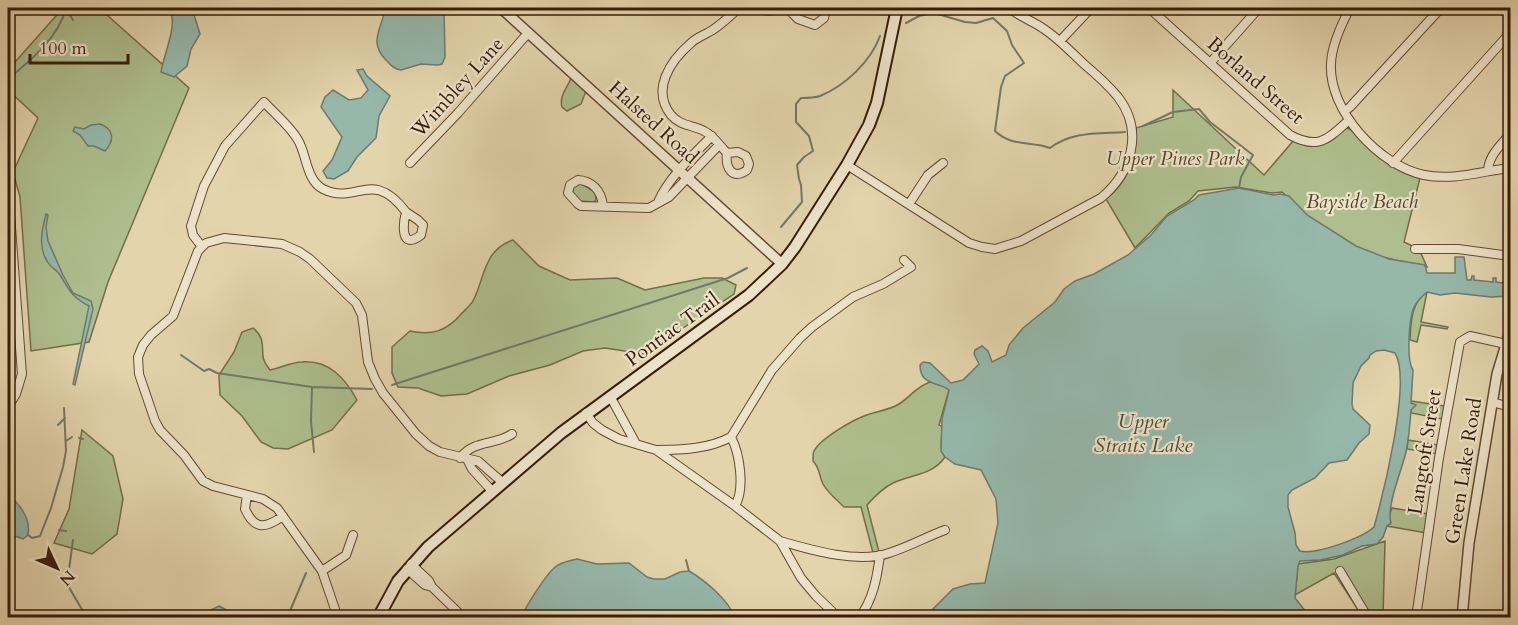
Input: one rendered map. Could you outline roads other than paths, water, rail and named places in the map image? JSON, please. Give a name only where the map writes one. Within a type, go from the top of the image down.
[{"type":"main road","name":"Pontiac Trail","points":[[378,618],[389,594],[409,566],[492,490],[586,413],[749,295],[782,264],[847,165],[869,125],[877,103],[897,8]]},
{"type":"street","name":"Halsted Road","points":[[501,8],[782,264]]},
{"type":"street","points":[[727,153],[712,136],[682,123],[671,115],[661,90],[663,77],[692,42],[716,28],[739,8]]},
{"type":"street","points":[[755,8],[775,11],[788,8],[798,19],[815,25],[824,18],[822,8]]},
{"type":"street","points":[[847,165],[969,243],[995,249],[1021,241],[1101,198],[1111,189],[1126,168],[1133,135],[1131,123],[1119,98],[1060,41],[1009,8]]},
{"type":"street","points":[[1060,41],[1090,8]]},
{"type":"street","name":"Borland Street","points":[[1149,8],[1281,127],[1300,140],[1313,143],[1322,141],[1329,138],[1349,120]]},
{"type":"street","points":[[1211,62],[1259,8]]},
{"type":"street","points":[[1350,8],[1337,34],[1330,64],[1332,82],[1349,120],[1365,139],[1393,163],[1424,175],[1444,177],[1510,168]]},
{"type":"street","points":[[1344,111],[1441,8]]},
{"type":"street","name":"Wimbley Lane","points":[[410,163],[458,113],[528,33]]},
{"type":"street","points":[[1393,163],[1510,33]]},
{"type":"street","points":[[202,247],[191,226],[207,178],[225,146],[264,102],[297,137],[304,150],[312,179],[321,188],[335,194],[378,189],[388,193],[406,212]]},
{"type":"street","points":[[1488,170],[1493,154],[1510,134]]},
{"type":"street","points":[[657,204],[680,170],[712,136]]},
{"type":"street","points":[[603,205],[599,191],[588,183],[578,180],[570,185],[568,194],[578,204],[649,208],[669,197],[720,145]]},
{"type":"street","points":[[909,204],[928,175],[943,163]]},
{"type":"street","points":[[8,187],[22,374],[16,394],[8,407]]},
{"type":"street","points":[[347,618],[338,615],[322,571],[271,502],[213,486],[203,481],[184,455],[160,430],[139,374],[138,357],[143,345],[173,316],[194,261],[202,247],[224,238],[282,244],[310,259],[356,303],[363,321],[368,362],[375,379],[383,393],[416,434],[440,452],[478,461],[502,482]]},
{"type":"street","points":[[1415,249],[1458,249],[1510,256]]},
{"type":"street","points":[[656,450],[699,447],[731,437],[772,370],[800,338],[853,297],[883,284],[911,267],[904,260]]},
{"type":"street","name":"Green Lake Road","points":[[1462,618],[1469,543],[1492,402],[1497,374],[1510,331]]},
{"type":"street","name":"Langtoft Street","points":[[1416,618],[1439,458],[1460,342],[1470,336],[1506,344]]},
{"type":"street","points":[[610,396],[635,442]]},
{"type":"street","points":[[1492,402],[1510,407]]},
{"type":"street","points":[[586,413],[593,423],[619,439],[656,450],[735,506],[780,542],[801,578],[839,618]]},
{"type":"street","points":[[463,458],[474,445],[498,441],[512,434]]},
{"type":"street","points":[[731,437],[737,453],[740,476],[739,495],[735,506]]},
{"type":"street","points":[[463,458],[492,490]]},
{"type":"street","points":[[247,495],[245,509],[253,522],[267,526],[283,516]]},
{"type":"street","points":[[780,542],[818,553],[880,555],[945,530]]},
{"type":"street","points":[[322,571],[346,555],[353,536]]},
{"type":"street","points":[[859,618],[869,602],[878,576],[880,555]]},
{"type":"street","points":[[409,566],[425,585],[432,587],[464,618]]},
{"type":"street","points":[[1340,571],[1368,618]]},
{"type":"water","points":[[172,8],[198,8],[194,15],[200,34],[191,49],[187,66],[174,77],[161,72],[171,32],[170,12]]},
{"type":"water","points":[[385,8],[444,8],[445,57],[442,64],[421,64],[401,70],[390,64],[380,52],[377,40]]},
{"type":"water","points":[[363,69],[367,76],[390,96],[379,116],[376,138],[357,157],[348,171],[334,179],[327,178],[323,171],[332,160],[342,137],[321,107],[325,97],[333,90],[349,100],[361,98],[368,90],[357,70]]},
{"type":"water","points":[[100,124],[105,126],[112,135],[105,151],[88,146],[80,135],[73,131],[75,127],[84,129]]},
{"type":"water","name":"Upper Straits Lake","points":[[1239,188],[1289,196],[1307,215],[1356,246],[1389,259],[1425,265],[1427,273],[1455,273],[1455,257],[1464,257],[1467,280],[1471,280],[1474,276],[1474,280],[1493,282],[1493,278],[1496,278],[1496,282],[1510,284],[1510,296],[1491,297],[1455,293],[1440,295],[1427,292],[1414,307],[1409,349],[1413,370],[1411,403],[1416,405],[1411,410],[1406,452],[1391,507],[1391,523],[1387,526],[1383,537],[1377,544],[1362,546],[1343,555],[1300,561],[1295,598],[1310,617],[925,617],[953,589],[985,583],[998,523],[996,499],[981,470],[955,464],[941,451],[942,419],[949,390],[926,380],[920,365],[923,362],[930,363],[951,383],[963,380],[979,364],[974,354],[975,350],[982,346],[988,351],[992,362],[1006,355],[1009,345],[1023,328],[1055,302],[1064,289],[1075,281],[1094,274],[1128,255],[1151,235],[1167,216],[1199,195]],"holes":[[[1384,350],[1395,353],[1399,367],[1398,411],[1389,465],[1374,527],[1338,545],[1307,552],[1300,551],[1296,545],[1288,507],[1288,495],[1292,490],[1315,478],[1329,463],[1347,460],[1359,443],[1369,434],[1370,425],[1353,409],[1353,383],[1361,366],[1370,355]]]},
{"type":"water","points":[[46,214],[48,215],[46,227],[48,241],[63,275],[73,293],[91,301],[93,309],[75,385],[73,384],[89,306],[72,293],[44,256],[42,238]]},
{"type":"water","points":[[8,494],[24,512],[28,523],[28,535],[23,539],[15,536],[8,551]]},
{"type":"water","points":[[577,559],[597,564],[629,563],[647,577],[654,579],[665,579],[680,572],[689,571],[715,591],[735,617],[522,617],[531,599],[551,571],[559,564]]},
{"type":"water","points":[[219,606],[234,614],[254,617],[183,617],[203,614]]},
{"type":"waterway","points":[[8,79],[35,56],[51,38],[66,8]]},
{"type":"waterway","points":[[66,9],[73,20]]},
{"type":"waterway","points":[[906,23],[919,16],[934,13],[976,23],[993,18],[1007,31],[1012,45],[1024,63],[1005,76],[1001,87],[995,131],[1001,136],[1015,142],[1050,148],[1077,136],[1125,132]]},
{"type":"waterway","points":[[781,227],[802,202],[797,165],[813,151],[809,136],[796,122],[796,104],[801,98],[818,97],[829,92],[848,79],[870,55],[880,36]]},
{"type":"waterway","points":[[1143,126],[1173,112],[1199,109],[1210,122],[1253,155],[1241,177],[1239,188]]},
{"type":"waterway","points":[[392,385],[728,278],[747,268]]},
{"type":"waterway","points":[[181,355],[204,371],[209,369],[217,373],[312,387],[372,389]]},
{"type":"waterway","points":[[312,387],[311,421],[314,452]]},
{"type":"waterway","points":[[28,535],[32,538],[40,536],[63,467],[66,451],[64,408]]},
{"type":"waterway","points":[[58,425],[65,418]]},
{"type":"waterway","points":[[66,441],[72,437]]},
{"type":"waterway","points":[[79,438],[83,439]]},
{"type":"waterway","points":[[59,530],[66,531]]},
{"type":"waterway","points":[[73,540],[67,584],[87,618]]},
{"type":"waterway","points":[[686,560],[689,571]]},
{"type":"waterway","points":[[287,618],[306,573]]},
{"type":"park label","name":"Upper Pines Park","points":[[1175,158]]},
{"type":"park label","name":"Bayside Beach","points":[[1362,201]]}]
